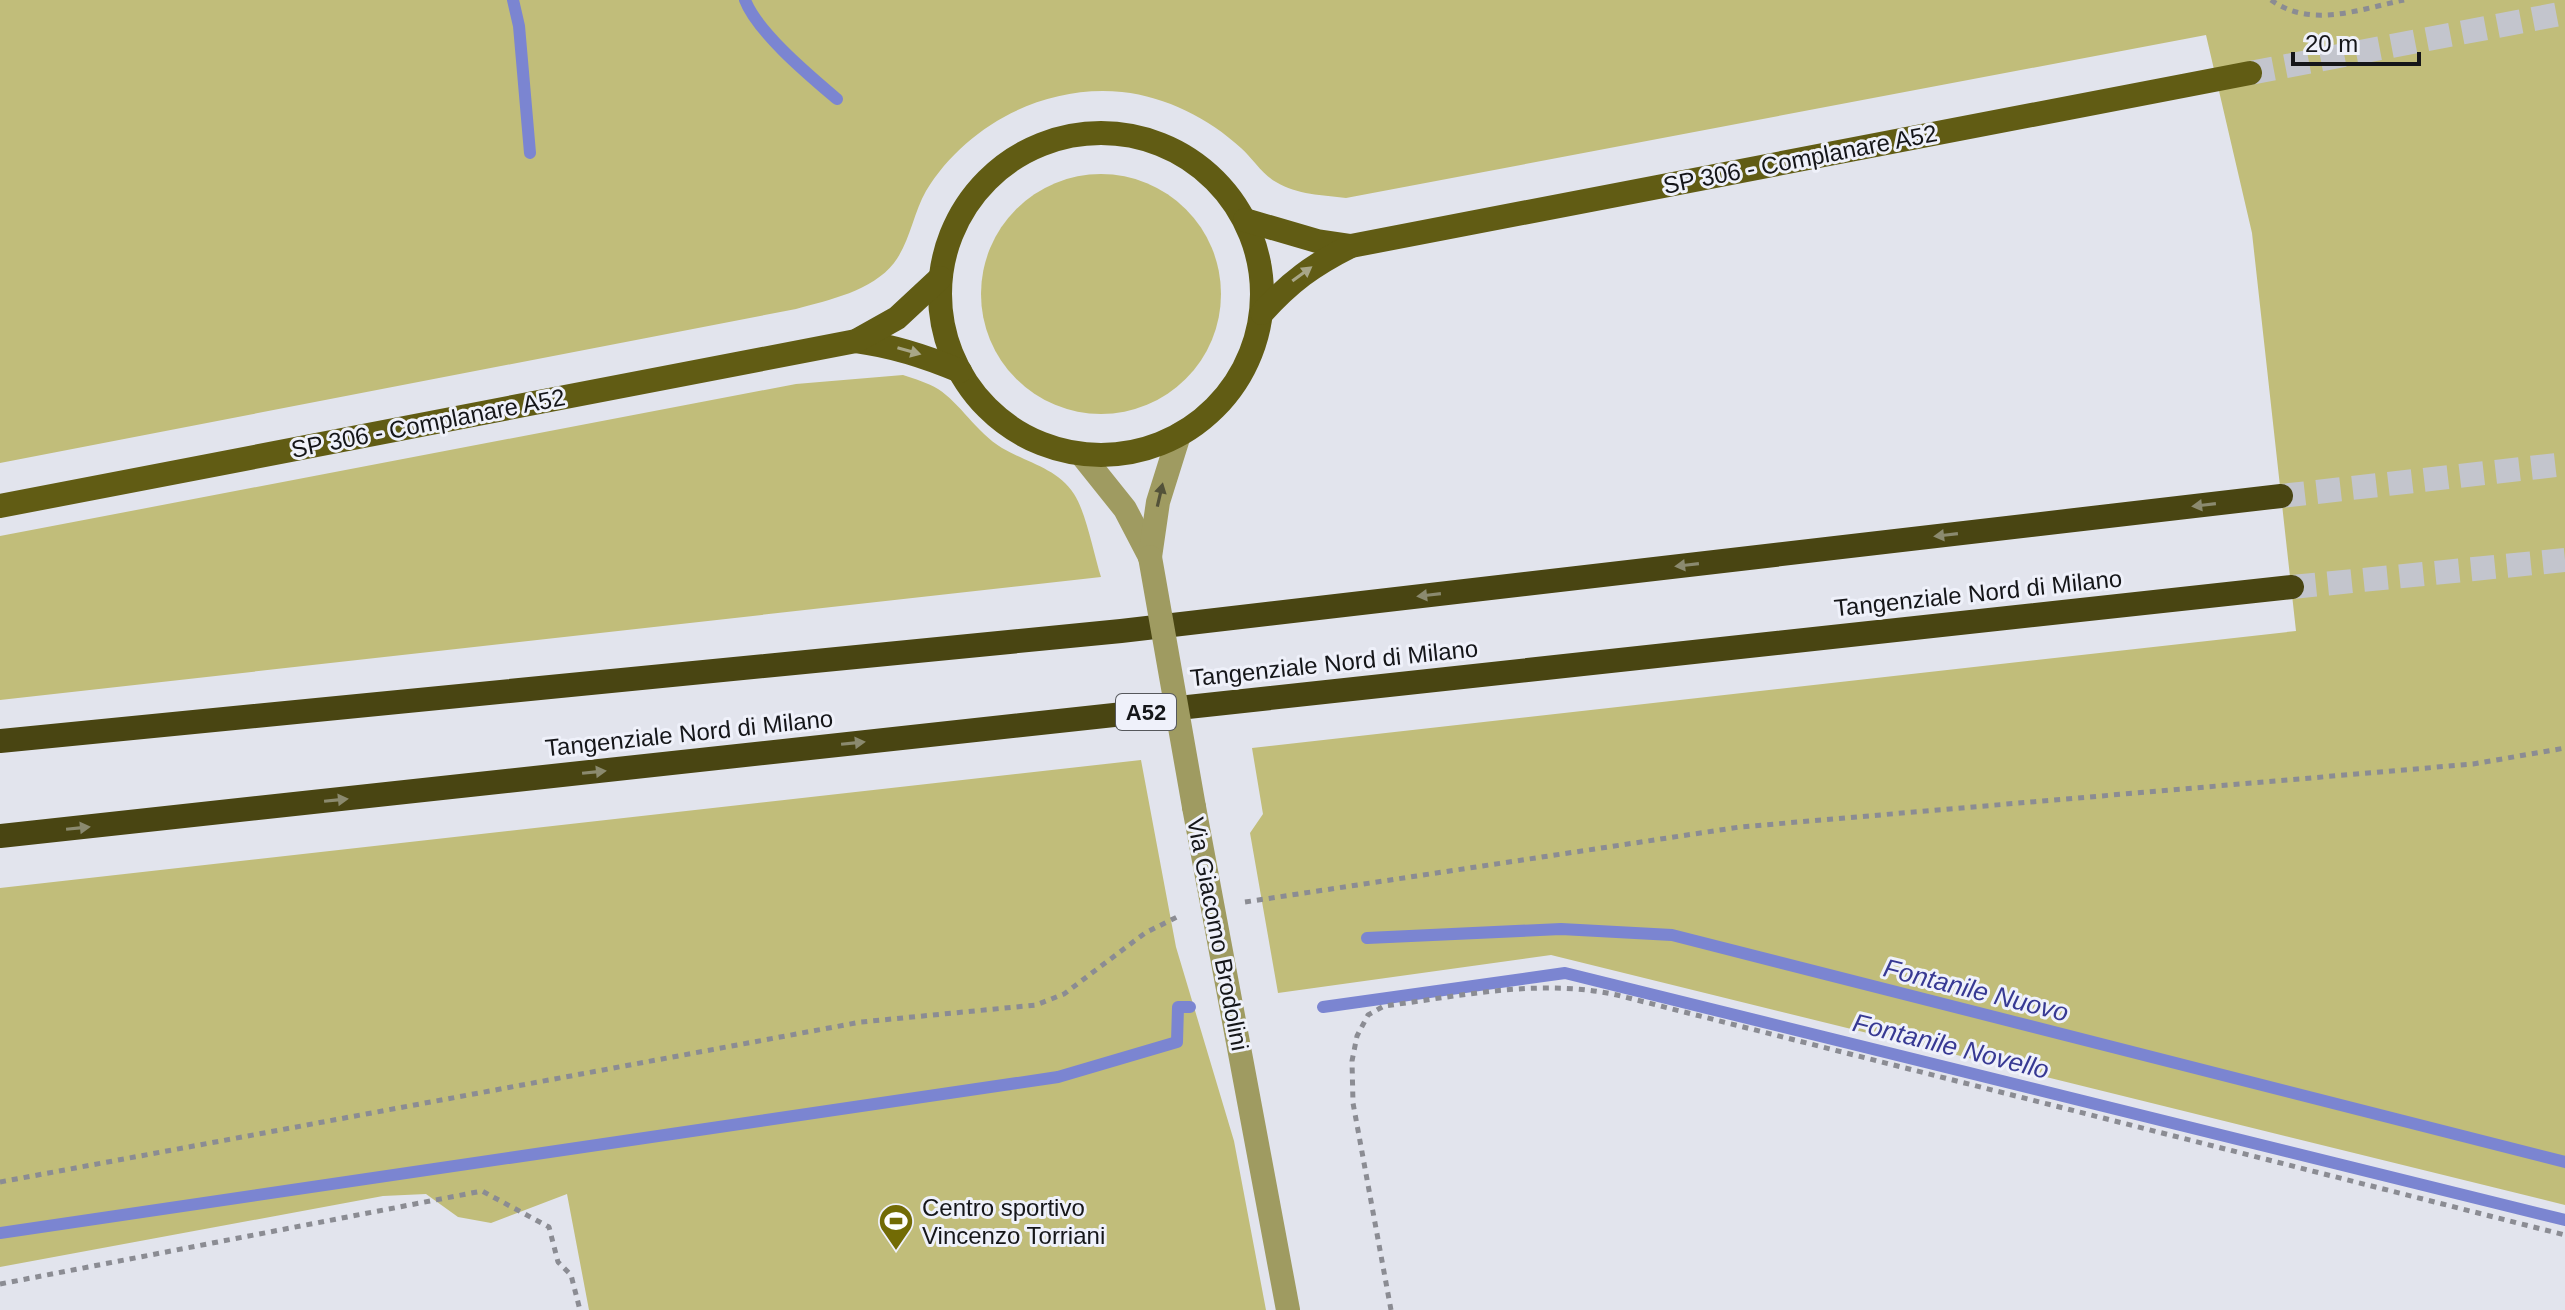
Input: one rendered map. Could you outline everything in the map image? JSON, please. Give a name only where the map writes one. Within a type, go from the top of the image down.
[{"type":"highway","points":[[0,741],[1121,631],[2281,496]]},
{"type":"highway","name":"Tangenziale Nord di Milano","points":[[0,836],[2292,587]]},
{"type":"main road","name":"SP 306 - Complanare A52","points":[[1351,246],[2250,73]]},
{"type":"main road","points":[[1094,133],[1140,137],[1182,154],[1218,182],[1245,220],[1260,263],[1263,288],[1262,313],[1248,362],[1236,384],[1219,404],[1179,435],[1156,446],[1106,455],[1056,449],[1032,440],[990,411],[960,371],[942,324],[940,278],[951,234],[975,194],[990,177],[1028,151],[1071,136],[1094,133]]},
{"type":"main road","points":[[1245,220],[1317,241],[1351,246]]},
{"type":"main road","points":[[1262,313],[1293,280],[1320,261],[1351,246]]},
{"type":"main road","points":[[856,341],[897,318],[940,278]]},
{"type":"main road","name":"SP 306 - Complanare A52","points":[[0,506],[856,341]]},
{"type":"main road","points":[[856,341],[902,349],[960,371]]},
{"type":"street","name":"Via Giacomo Brodolini","points":[[1150,557],[1158,502],[1179,435]]},
{"type":"street","name":"Via Giacomo Brodolini","points":[[1081,454],[1125,509],[1150,557],[1288,1310]]},
{"type":"path","points":[[2271,0],[2292,13],[2312,16],[2404,0]]},
{"type":"path","points":[[1242,902],[1740,827],[2473,764],[2565,748]]},
{"type":"path","points":[[0,1182],[861,1022],[1036,1005],[1064,994],[1145,933],[1187,912]]},
{"type":"path","points":[[1391,1310],[1353,1103],[1352,1061],[1357,1036],[1368,1015],[1384,1006],[1529,988],[1562,987],[1617,995],[2565,1235]]},
{"type":"path","points":[[0,1284],[482,1191],[549,1227],[558,1262],[571,1275],[580,1310]]},
{"type":"shaded area","points":[[0,0],[2565,0],[2565,1205],[1551,955],[1278,993],[1250,833],[1263,814],[1252,748],[2296,631],[2252,233],[2206,35],[1346,198],[1301,192],[1276,182],[1215,127],[1171,104],[1122,92],[1093,91],[1065,95],[1037,102],[1010,114],[963,147],[943,167],[926,191],[894,263],[874,281],[836,298],[796,309],[0,463]]},
{"type":"shaded area","points":[[1101,174],[1124,176],[1147,183],[1168,194],[1186,209],[1201,227],[1212,248],[1219,271],[1219,317],[1212,340],[1201,361],[1186,379],[1168,394],[1147,405],[1124,412],[1101,414],[1078,412],[1055,405],[1034,394],[1016,379],[1001,361],[990,340],[983,317],[981,294],[983,271],[990,248],[1001,227],[1016,209],[1034,194],[1055,183],[1078,176]]},
{"type":"shaded area","points":[[903,375],[938,389],[1002,448],[1050,472],[1067,485],[1082,511],[1101,577],[0,700],[0,536],[796,384]]},
{"type":"shaded area","points":[[1141,760],[1176,947],[1234,1141],[1266,1310],[589,1310],[567,1194],[491,1223],[458,1217],[426,1194],[383,1196],[0,1267],[0,888]]},
{"type":"waterway","points":[[513,0],[519,26],[530,153]]},
{"type":"waterway","name":"Fontanile Nuovo","points":[[745,0],[772,39],[837,99]]},
{"type":"waterway","name":"Fontanile Nuovo","points":[[1367,938],[1561,929],[1672,935],[2565,1162]]},
{"type":"waterway","name":"Fontanile Novello","points":[[1323,1007],[1565,973],[2565,1220]]},
{"type":"waterway","points":[[0,1233],[1058,1077],[1177,1042],[1178,1007],[1190,1007]]},
{"type":"tunnel","points":[[2250,73],[2565,13]]},
{"type":"tunnel","points":[[2281,496],[2565,464]]},
{"type":"tunnel","points":[[2292,587],[2565,560]]},
{"type":"place","name":"Centro sportivo Vincenzo Torriani","points":[[896,1252]]}]
